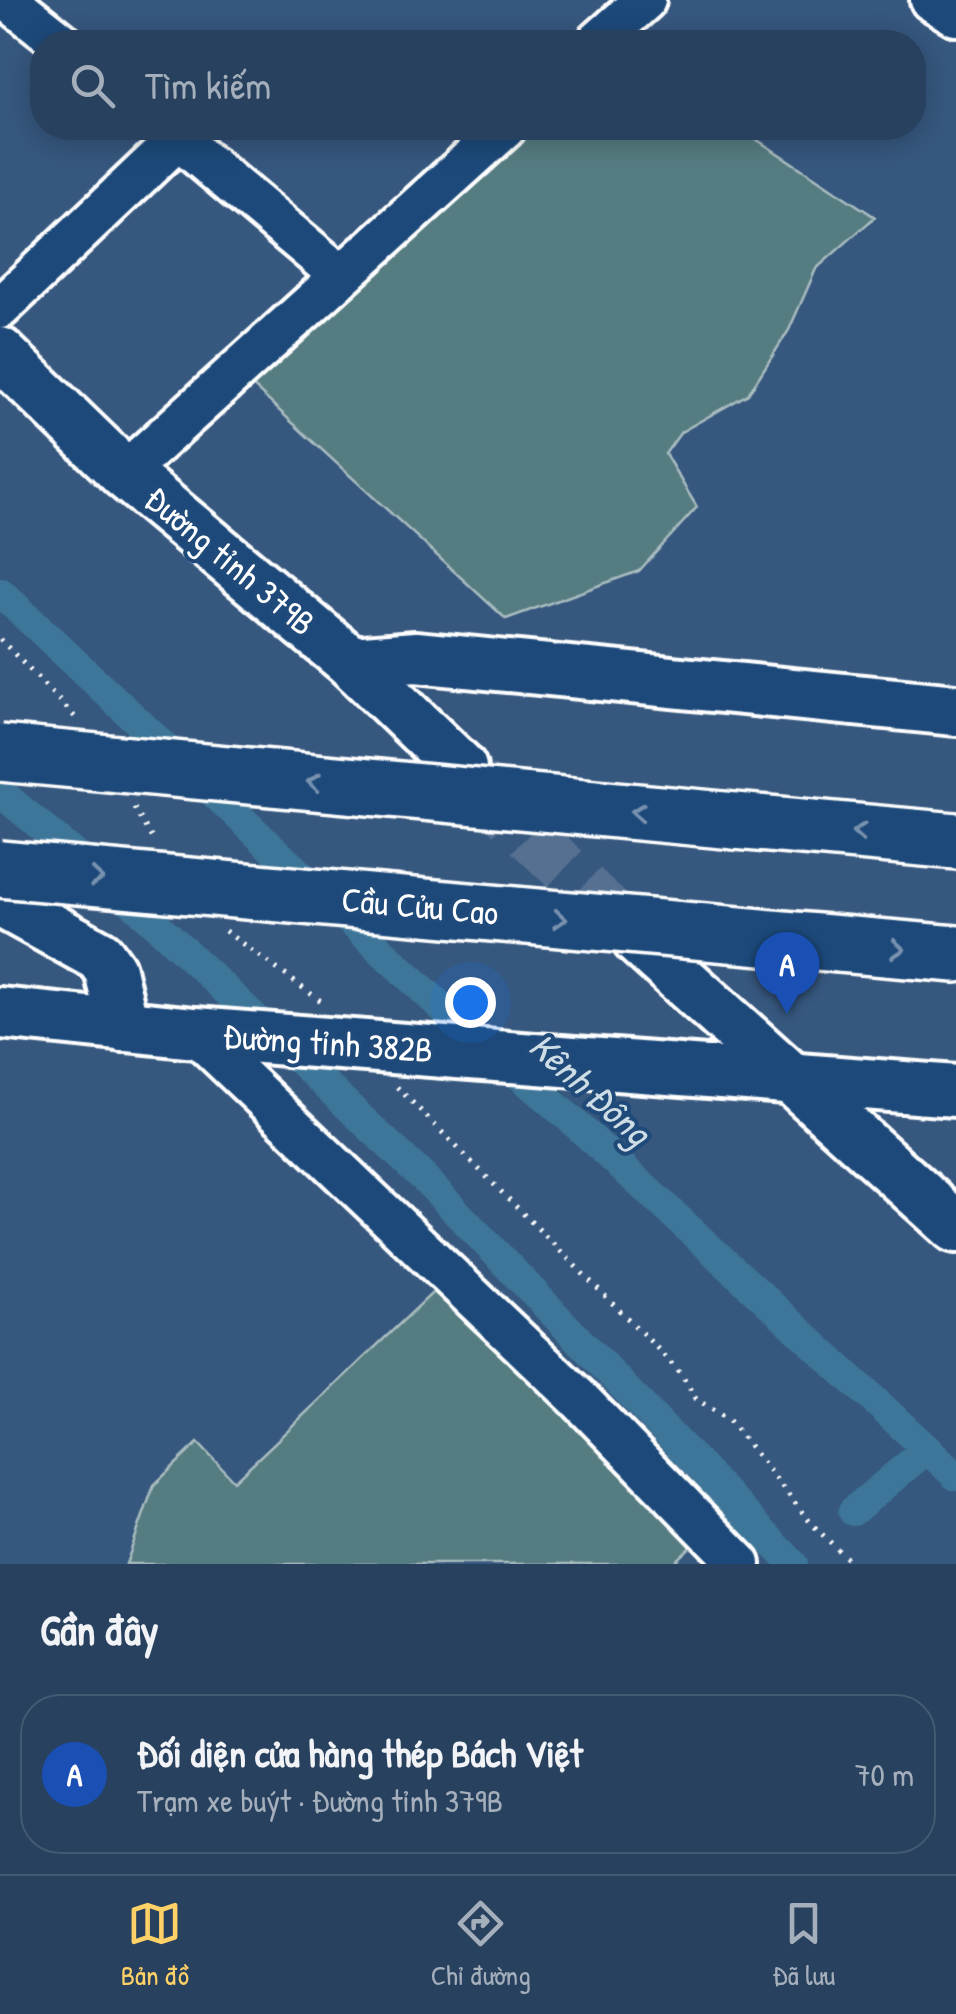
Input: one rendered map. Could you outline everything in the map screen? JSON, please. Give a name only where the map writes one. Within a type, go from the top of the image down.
[{"type":"highway","points":[[0,754],[956,840]]},
{"type":"highway","name":"Cầu Cửu Cao","points":[[0,869],[956,954]]},
{"type":"main road","name":"Đường tỉnh 379B","points":[[0,353],[124,473],[350,662],[460,768]]},
{"type":"main road","points":[[350,662],[416,658],[956,710]]},
{"type":"main road","points":[[0,901],[100,956],[110,970],[123,1026]]},
{"type":"main road","points":[[638,940],[956,1226]]},
{"type":"main road","name":"Đường tỉnh 382B","points":[[0,1013],[210,1034],[948,1090]]},
{"type":"main road","points":[[884,1162],[948,1090]]},
{"type":"street","points":[[8,0],[46,30]]},
{"type":"street","points":[[611,30],[645,0]]},
{"type":"street","points":[[931,0],[956,14]]},
{"type":"street","points":[[0,308],[165,140]]},
{"type":"street","points":[[180,140],[341,276]]},
{"type":"street","points":[[124,473],[492,140]]},
{"type":"street","points":[[210,1034],[740,1564]]},
{"type":"path","points":[[0,638],[78,720]]},
{"type":"path","points":[[128,797],[156,847]]},
{"type":"path","points":[[213,923],[385,1047],[392,1082],[655,1346],[696,1399],[728,1419],[811,1523],[852,1564]]},
{"type":"green space","points":[[509,140],[757,140],[875,217],[816,269],[789,330],[748,394],[681,432],[665,454],[697,507],[639,571],[506,619],[247,381]]},
{"type":"green space","points":[[449,1277],[697,1541],[672,1564],[126,1564],[154,1485],[198,1443],[234,1481]]},
{"type":"waterway","name":"Kênh Đông","points":[[0,592],[452,1017],[567,1116],[956,1476]]},
{"type":"waterway","points":[[0,792],[140,909],[425,1179],[793,1564]]},
{"type":"waterway","points":[[853,1511],[927,1449]]},
{"type":"tunnel","points":[[475,782],[638,940]]},
{"type":"place","name":"Đối diện cửa hàng thép Bách Việt","points":[[787,1014]]}]
